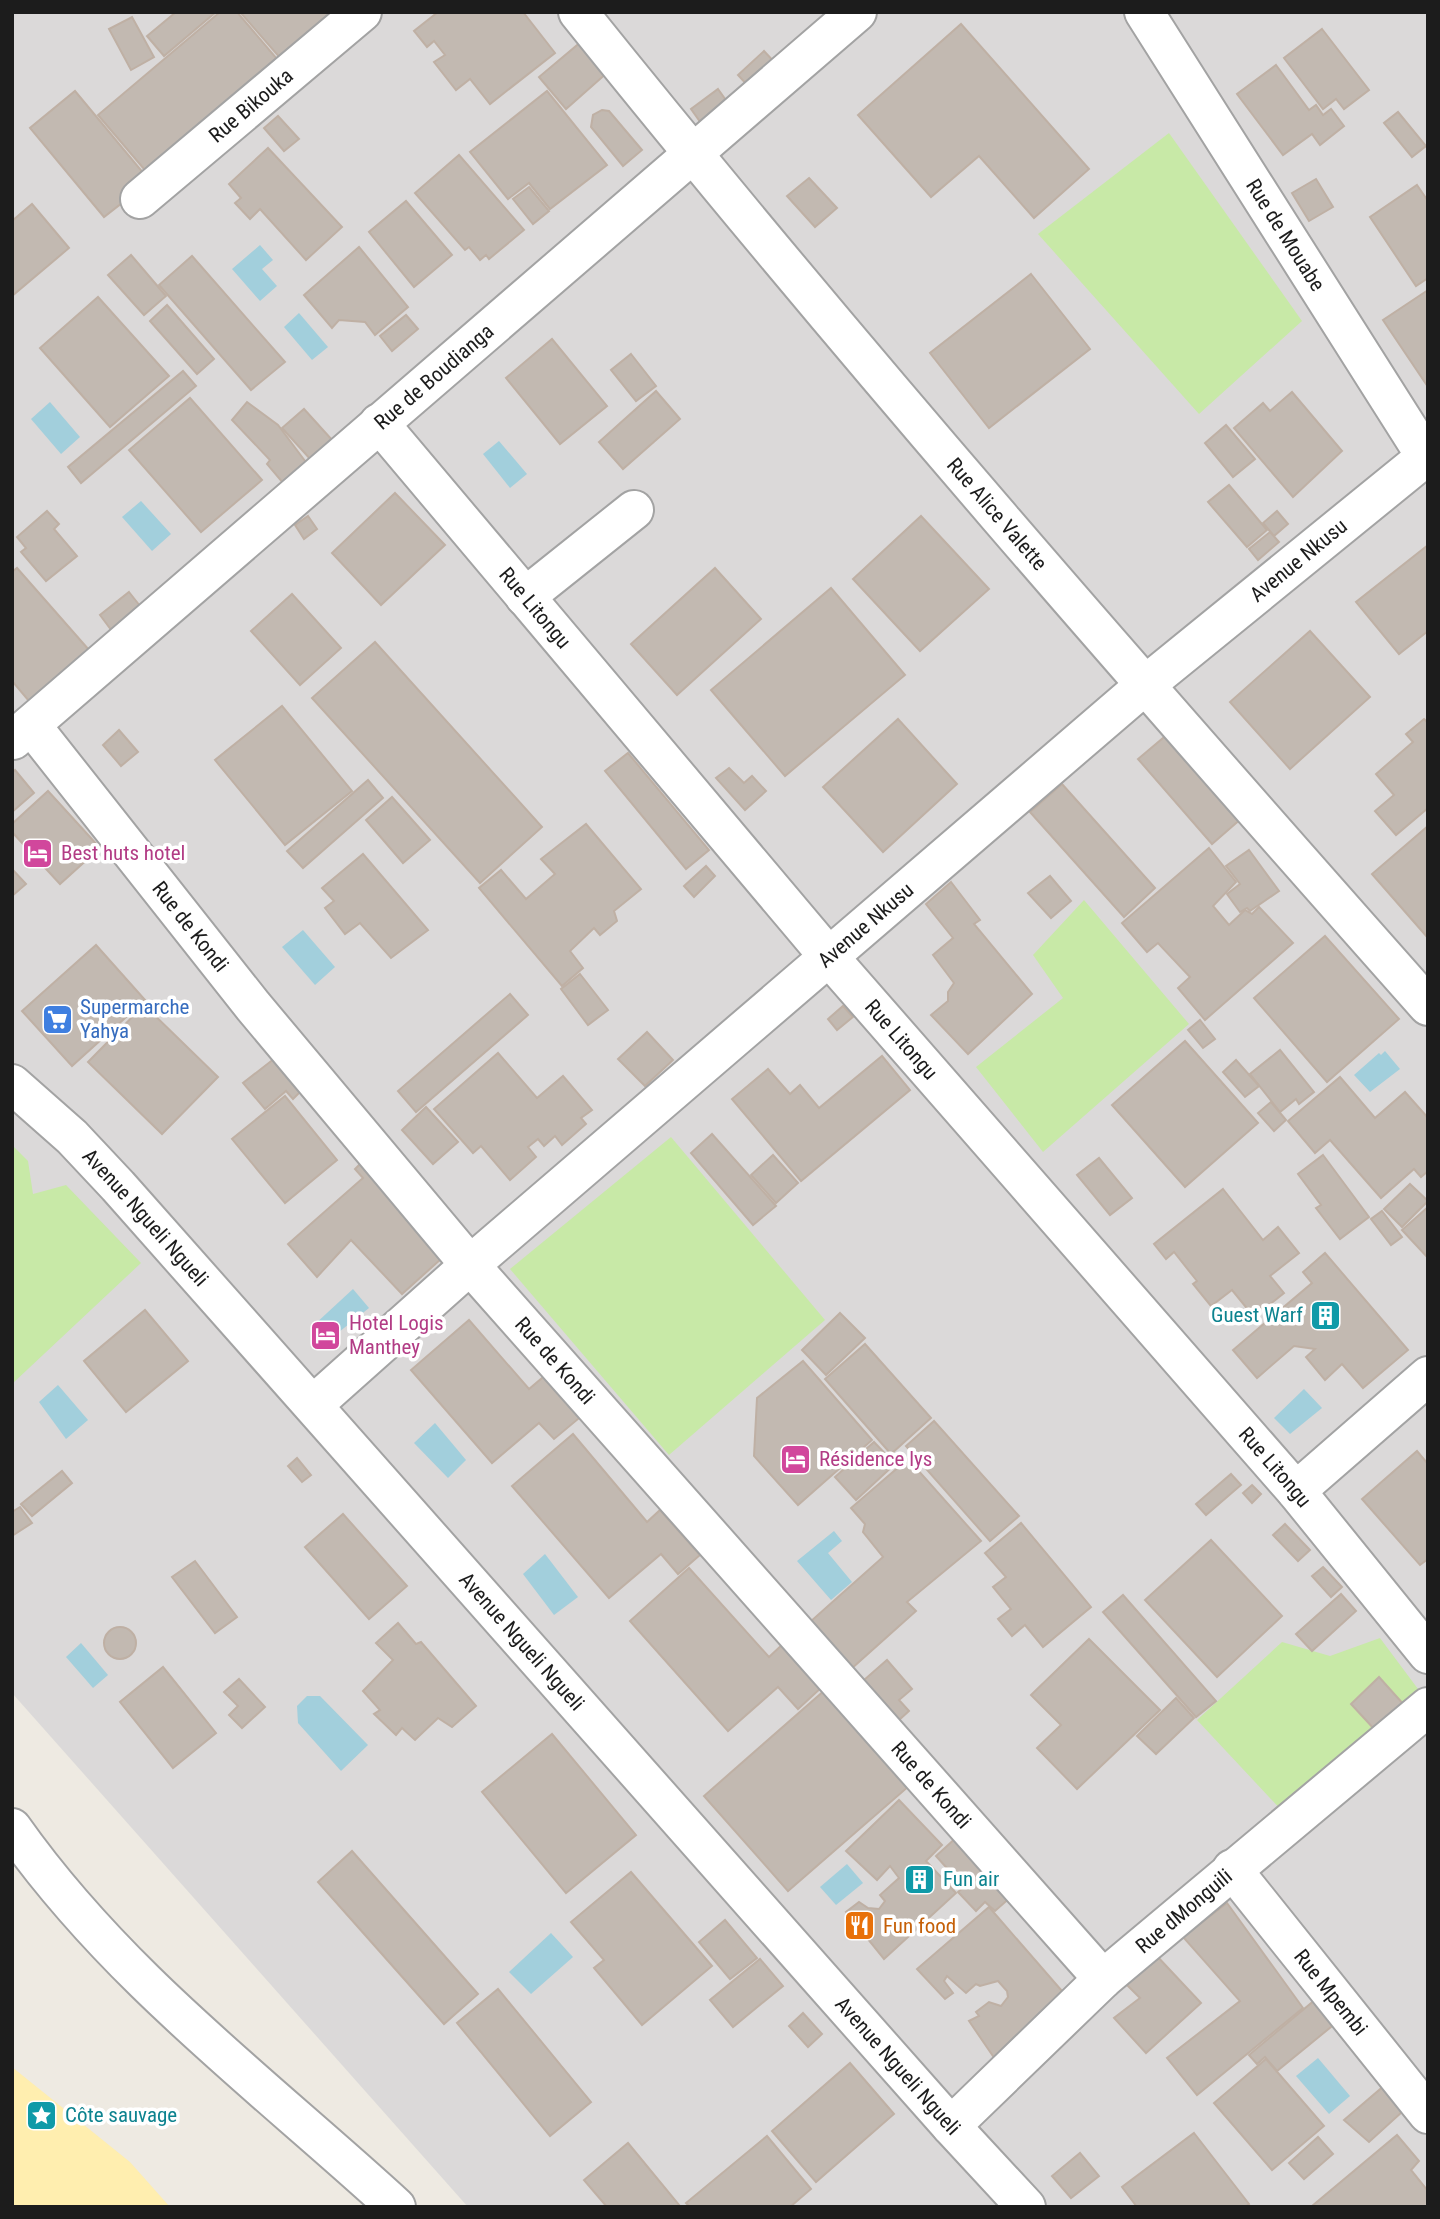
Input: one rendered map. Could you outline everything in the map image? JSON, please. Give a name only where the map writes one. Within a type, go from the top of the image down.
[{"type":"street","name":"Rue Bikouka","points":[[140,199],[362,12]]},
{"type":"street","name":"Rue Alice Valette","points":[[578,12],[692,155],[1144,686],[1428,1006]]},
{"type":"street","name":"Rue de Boudianga","points":[[22,733],[857,12]]},
{"type":"street","name":"Rue de Mouabe","points":[[1144,12],[1427,457]]},
{"type":"street","name":"Rue Litongu","points":[[379,423],[828,957],[1296,1491],[1428,1654]]},
{"type":"street","name":"Avenue Nkusu","points":[[313,1405],[470,1265],[1144,686],[1427,457]]},
{"type":"street","points":[[526,597],[634,510]]},
{"type":"street","name":"Rue de Kondi","points":[[22,733],[470,1265],[1103,1979]]},
{"type":"street","name":"Avenue Ngueli Ngueli","points":[[12,1084],[72,1137],[109,1176],[951,2126],[1026,2207]]},
{"type":"street","points":[[1296,1491],[1428,1376]]},
{"type":"street","name":"Rue dMonguili","points":[[951,2126],[1103,1979],[1428,1707]]},
{"type":"street","points":[[12,1828],[101,1938],[169,2008],[396,2207]]},
{"type":"street","name":"Rue Mpembi","points":[[1232,1869],[1428,2114]]},
{"type":"shaded area","points":[[12,12],[1428,12],[1428,2207],[468,2207],[12,1693]]},
{"type":"green space","points":[[1169,133],[1302,321],[1199,414],[1038,234]]},
{"type":"green space","points":[[1084,900],[1189,1024],[1043,1152],[976,1067],[1063,998],[1033,955]]},
{"type":"green space","points":[[671,1137],[825,1320],[669,1455],[510,1269]]},
{"type":"green space","points":[[12,1145],[28,1161],[33,1194],[66,1185],[141,1263],[12,1384]]},
{"type":"green space","points":[[1380,1638],[1421,1693],[1375,1725],[1284,1813],[1197,1720],[1282,1642],[1330,1656]]},
{"type":"sand","name":"Côte sauvage","points":[[12,2067],[130,2162],[170,2207],[12,2207]]},
{"type":"water","points":[[260,245],[273,260],[262,269],[277,286],[260,301],[232,269]]},
{"type":"water","points":[[299,313],[328,347],[312,360],[284,327]]},
{"type":"water","points":[[50,402],[80,437],[61,454],[31,419]]},
{"type":"water","points":[[499,441],[527,474],[510,488],[483,454]]},
{"type":"water","points":[[141,501],[171,534],[152,551],[122,517]]},
{"type":"water","points":[[303,930],[335,967],[315,985],[282,947]]},
{"type":"water","points":[[1385,1051],[1400,1069],[1370,1092],[1354,1075]]},
{"type":"water","points":[[353,1289],[369,1308],[329,1340],[314,1325]]},
{"type":"water","points":[[58,1385],[88,1420],[66,1439],[39,1402]]},
{"type":"water","points":[[1304,1389],[1322,1408],[1290,1434],[1274,1418]]},
{"type":"water","points":[[435,1423],[466,1460],[448,1478],[414,1443]]},
{"type":"water","points":[[834,1531],[842,1541],[828,1553],[852,1582],[831,1600],[797,1561]]},
{"type":"water","points":[[545,1554],[578,1597],[554,1615],[523,1574]]},
{"type":"water","points":[[81,1643],[108,1675],[93,1688],[66,1657]]},
{"type":"water","points":[[307,1696],[320,1696],[368,1745],[341,1771],[298,1723],[297,1706]]},
{"type":"water","points":[[847,1864],[863,1883],[836,1905],[820,1887]]},
{"type":"water","points":[[551,1933],[573,1957],[531,1994],[509,1972]]},
{"type":"water","points":[[1318,2058],[1350,2096],[1329,2114],[1296,2076]]},
{"type":"building","points":[[176,12],[216,12],[164,56],[147,36]]},
{"type":"building","points":[[220,12],[237,12],[288,72],[156,183],[98,115]]},
{"type":"building","points":[[240,12],[352,12],[289,68]]},
{"type":"building","points":[[438,12],[523,12],[555,53],[490,104],[470,79],[456,90],[434,62],[445,55],[434,41],[427,47],[414,31]]},
{"type":"building","points":[[132,17],[154,57],[131,70],[109,29]]},
{"type":"building","points":[[961,24],[1089,169],[1034,218],[979,156],[931,197],[858,115]]},
{"type":"building","points":[[1322,29],[1369,90],[1344,109],[1336,99],[1323,109],[1284,58]]},
{"type":"building","points":[[582,41],[608,72],[566,109],[539,77]]},
{"type":"building","points":[[764,51],[777,65],[751,89],[738,75]]},
{"type":"building","points":[[1276,65],[1309,110],[1316,105],[1323,115],[1331,109],[1344,126],[1320,145],[1312,134],[1283,155],[1237,94]]},
{"type":"building","points":[[718,89],[728,103],[701,123],[691,109]]},
{"type":"building","points":[[75,91],[150,181],[104,217],[30,128]]},
{"type":"building","points":[[547,91],[607,165],[550,209],[529,183],[508,199],[470,152]]},
{"type":"building","points":[[602,110],[609,111],[642,150],[623,166],[591,127],[593,115]]},
{"type":"building","points":[[1398,112],[1426,146],[1412,157],[1384,123]]},
{"type":"building","points":[[278,116],[299,139],[284,151],[264,128]]},
{"type":"building","points":[[268,148],[342,227],[306,260],[260,209],[250,219],[235,203],[241,198],[229,184]]},
{"type":"building","points":[[459,155],[524,230],[489,259],[486,255],[480,260],[469,247],[465,250],[415,193]]},
{"type":"building","points":[[809,178],[837,208],[815,227],[787,196]]},
{"type":"building","points":[[1316,179],[1333,207],[1309,221],[1292,193]]},
{"type":"building","points":[[1417,185],[1428,201],[1428,278],[1416,286],[1370,217]]},
{"type":"building","points":[[529,187],[549,211],[533,224],[513,199]]},
{"type":"building","points":[[406,201],[452,255],[414,287],[369,232]]},
{"type":"building","points":[[32,204],[69,248],[12,296],[12,221]]},
{"type":"building","points":[[359,247],[408,307],[375,335],[365,322],[339,320],[332,328],[304,295]]},
{"type":"building","points":[[131,255],[166,296],[144,315],[108,275]]},
{"type":"building","points":[[192,256],[285,362],[251,390],[159,285]]},
{"type":"building","points":[[1031,274],[1090,349],[989,428],[930,353]]},
{"type":"building","points":[[1428,290],[1428,387],[1383,320]]},
{"type":"building","points":[[98,297],[169,376],[110,427],[40,348]]},
{"type":"building","points":[[167,305],[214,359],[197,374],[150,321]]},
{"type":"building","points":[[406,315],[418,329],[392,351],[380,336]]},
{"type":"building","points":[[552,339],[607,406],[560,444],[506,378]]},
{"type":"building","points":[[631,354],[656,386],[636,401],[611,370]]},
{"type":"building","points":[[183,371],[196,386],[81,483],[68,467]]},
{"type":"building","points":[[656,391],[680,419],[623,469],[599,442]]},
{"type":"building","points":[[1292,392],[1342,451],[1293,497],[1234,428],[1263,403],[1270,411]]},
{"type":"building","points":[[190,398],[262,480],[201,532],[129,450]]},
{"type":"building","points":[[247,402],[278,425],[308,465],[283,483],[267,464],[270,460],[232,420]]},
{"type":"building","points":[[304,409],[333,441],[312,461],[282,428]]},
{"type":"building","points":[[1226,425],[1255,459],[1233,477],[1205,443]]},
{"type":"building","points":[[1229,485],[1267,530],[1247,547],[1208,502]]},
{"type":"building","points":[[395,493],[445,545],[381,605],[332,553]]},
{"type":"building","points":[[47,511],[59,524],[54,529],[77,556],[46,581],[21,552],[26,548],[17,537]]},
{"type":"building","points":[[1277,511],[1288,524],[1274,536],[1263,523]]},
{"type":"building","points":[[308,516],[317,529],[304,539],[295,525]]},
{"type":"building","points":[[921,516],[989,589],[920,651],[853,579]]},
{"type":"building","points":[[1270,532],[1279,542],[1258,560],[1249,549]]},
{"type":"building","points":[[1428,545],[1428,631],[1399,654],[1356,602]]},
{"type":"building","points":[[17,568],[89,650],[29,701],[12,681],[12,572]]},
{"type":"building","points":[[715,568],[761,619],[677,695],[631,644]]},
{"type":"building","points":[[831,588],[905,675],[785,776],[711,690]]},
{"type":"building","points":[[129,592],[144,611],[115,635],[100,615]]},
{"type":"building","points":[[292,594],[341,648],[300,685],[251,631]]},
{"type":"building","points":[[1310,631],[1370,697],[1290,769],[1230,702]]},
{"type":"building","points":[[375,642],[542,827],[480,883],[312,698]]},
{"type":"building","points":[[282,706],[352,791],[285,845],[215,760]]},
{"type":"building","points":[[898,719],[957,784],[883,852],[823,787]]},
{"type":"building","points":[[1424,719],[1428,723],[1428,808],[1396,835],[1375,811],[1394,795],[1376,774],[1413,742],[1406,734]]},
{"type":"building","points":[[119,730],[138,752],[121,766],[103,745]]},
{"type":"building","points":[[1169,733],[1242,818],[1212,844],[1138,759]]},
{"type":"building","points":[[628,753],[709,850],[686,869],[605,771]]},
{"type":"building","points":[[729,768],[744,783],[752,776],[766,791],[745,810],[716,778]]},
{"type":"building","points":[[15,770],[34,793],[12,812],[12,773]]},
{"type":"building","points":[[368,780],[383,798],[303,868],[287,851]]},
{"type":"building","points":[[1062,784],[1155,888],[1124,917],[1030,812]]},
{"type":"building","points":[[48,791],[100,848],[60,884],[12,832],[12,824]]},
{"type":"building","points":[[392,797],[430,840],[403,863],[366,820]]},
{"type":"building","points":[[586,824],[641,889],[614,911],[617,921],[600,935],[594,928],[570,951],[583,968],[562,986],[479,888],[501,870],[526,899],[555,874],[541,859]]},
{"type":"building","points":[[1428,826],[1428,938],[1372,874]]},
{"type":"building","points":[[1209,848],[1236,882],[1213,906],[1229,925],[1245,910],[1252,914],[1259,907],[1293,943],[1205,1020],[1178,988],[1190,977],[1158,943],[1147,952],[1122,923]]},
{"type":"building","points":[[1249,850],[1279,891],[1250,911],[1247,908],[1240,912],[1227,894],[1240,884],[1226,866]]},
{"type":"building","points":[[363,854],[428,930],[391,958],[360,923],[345,934],[325,908],[334,901],[322,888]]},
{"type":"building","points":[[706,866],[715,876],[694,897],[684,886]]},
{"type":"building","points":[[12,869],[26,884],[12,896]]},
{"type":"building","points":[[1050,876],[1071,901],[1051,918],[1028,893]]},
{"type":"building","points":[[951,882],[980,920],[974,924],[1032,994],[968,1054],[931,1015],[948,1001],[948,992],[954,983],[933,955],[953,938],[926,904]]},
{"type":"building","points":[[1325,936],[1399,1019],[1327,1082],[1254,998]]},
{"type":"building","points":[[96,945],[145,1000],[72,1066],[22,1011]]},
{"type":"building","points":[[580,974],[608,1010],[588,1025],[561,989]]},
{"type":"building","points":[[510,994],[528,1015],[416,1112],[398,1091]]},
{"type":"building","points":[[144,1005],[218,1077],[162,1134],[88,1062]]},
{"type":"building","points":[[843,1006],[853,1017],[837,1030],[828,1019]]},
{"type":"building","points":[[1200,1020],[1215,1039],[1203,1048],[1188,1030]]},
{"type":"building","points":[[647,1032],[673,1060],[645,1086],[618,1059]]},
{"type":"building","points":[[1185,1041],[1258,1123],[1185,1187],[1112,1105]]},
{"type":"building","points":[[1280,1050],[1314,1092],[1299,1104],[1296,1099],[1280,1112],[1250,1074]]},
{"type":"building","points":[[498,1053],[537,1098],[563,1076],[592,1110],[581,1118],[586,1124],[562,1145],[555,1136],[544,1146],[538,1139],[528,1147],[536,1157],[510,1180],[481,1146],[473,1153],[434,1109]]},
{"type":"building","points":[[882,1056],[910,1090],[801,1181],[732,1099],[768,1069],[790,1094],[800,1085],[819,1108]]},
{"type":"building","points":[[275,1058],[303,1089],[293,1099],[286,1091],[265,1109],[243,1083]]},
{"type":"building","points":[[1236,1060],[1259,1086],[1245,1097],[1223,1072]]},
{"type":"building","points":[[1340,1077],[1375,1118],[1405,1092],[1428,1118],[1428,1171],[1421,1177],[1414,1169],[1381,1198],[1330,1140],[1315,1153],[1288,1121]]},
{"type":"building","points":[[285,1096],[337,1160],[285,1203],[232,1139]]},
{"type":"building","points":[[1271,1102],[1286,1120],[1274,1131],[1258,1113]]},
{"type":"building","points":[[426,1107],[458,1142],[433,1164],[402,1130]]},
{"type":"building","points":[[712,1134],[776,1206],[753,1225],[691,1153]]},
{"type":"building","points":[[773,1155],[798,1183],[776,1203],[751,1175]]},
{"type":"building","points":[[1323,1155],[1369,1217],[1340,1239],[1316,1208],[1321,1205],[1298,1174]]},
{"type":"building","points":[[367,1157],[451,1250],[402,1294],[351,1240],[317,1277],[288,1244],[363,1178],[355,1169]]},
{"type":"building","points":[[1099,1158],[1132,1198],[1110,1215],[1077,1175]]},
{"type":"building","points":[[1410,1184],[1428,1201],[1402,1227],[1384,1209]]},
{"type":"building","points":[[1223,1189],[1263,1240],[1278,1227],[1299,1253],[1270,1276],[1284,1293],[1254,1317],[1232,1290],[1211,1306],[1193,1284],[1197,1281],[1174,1252],[1166,1259],[1154,1244]]},
{"type":"building","points":[[1428,1207],[1428,1258],[1402,1230]]},
{"type":"building","points":[[1382,1211],[1402,1237],[1391,1245],[1371,1219]]},
{"type":"building","name":"Guest Warf","points":[[1325,1253],[1408,1350],[1363,1388],[1342,1364],[1325,1380],[1306,1357],[1315,1349],[1294,1346],[1257,1378],[1233,1350],[1312,1283],[1303,1272]]},
{"type":"building","points":[[145,1310],[188,1361],[126,1412],[84,1361]]},
{"type":"building","points":[[840,1313],[865,1338],[826,1375],[802,1350]]},
{"type":"building","points":[[469,1320],[529,1389],[548,1373],[584,1414],[554,1439],[539,1423],[492,1463],[411,1370]]},
{"type":"building","points":[[865,1344],[931,1418],[891,1454],[825,1379]]},
{"type":"building","points":[[803,1361],[872,1440],[798,1505],[754,1456],[757,1398]]},
{"type":"building","points":[[934,1421],[1019,1516],[990,1541],[906,1446]]},
{"type":"building","points":[[573,1434],[647,1522],[660,1510],[700,1555],[678,1574],[661,1554],[609,1598],[512,1486]]},
{"type":"building","points":[[874,1442],[895,1464],[856,1500],[835,1477]]},
{"type":"building","points":[[1417,1451],[1428,1464],[1428,1559],[1420,1565],[1362,1499]]},
{"type":"building","points":[[297,1458],[311,1475],[302,1482],[288,1466]]},
{"type":"building","points":[[908,1459],[981,1541],[907,1602],[916,1611],[851,1669],[810,1622],[883,1557],[863,1532],[865,1524],[851,1508]]},
{"type":"building","points":[[62,1471],[72,1483],[32,1516],[21,1504]]},
{"type":"building","points":[[1231,1474],[1241,1485],[1206,1515],[1196,1504]]},
{"type":"building","points":[[1252,1485],[1261,1494],[1252,1503],[1243,1493]]},
{"type":"building","points":[[20,1507],[32,1523],[12,1536],[12,1512]]},
{"type":"building","points":[[343,1514],[407,1586],[369,1619],[305,1547]]},
{"type":"building","points":[[1021,1523],[1091,1607],[1043,1647],[1025,1625],[1012,1636],[998,1619],[1011,1609],[993,1587],[1006,1577],[985,1553]]},
{"type":"building","points":[[1285,1524],[1310,1550],[1298,1561],[1273,1535]]},
{"type":"building","points":[[1211,1540],[1282,1616],[1217,1677],[1145,1600]]},
{"type":"building","points":[[195,1561],[237,1617],[215,1633],[172,1577]]},
{"type":"building","points":[[1323,1567],[1342,1587],[1331,1597],[1312,1576]]},
{"type":"building","points":[[689,1568],[769,1657],[783,1644],[822,1687],[798,1709],[778,1687],[728,1731],[630,1621]]},
{"type":"building","points":[[1341,1594],[1356,1611],[1312,1651],[1296,1634]]},
{"type":"building","points":[[1123,1595],[1216,1701],[1196,1717],[1103,1612]]},
{"type":"building","points":[[398,1623],[416,1644],[421,1642],[476,1706],[452,1727],[438,1718],[415,1740],[402,1728],[396,1735],[374,1714],[380,1710],[363,1691],[393,1660],[376,1643]]},
{"type":"building","points":[[120,1627],[131,1632],[136,1643],[131,1654],[120,1659],[109,1654],[104,1643],[109,1632]]},
{"type":"building","points":[[1089,1639],[1160,1710],[1077,1789],[1037,1748],[1061,1725],[1031,1695]]},
{"type":"building","points":[[887,1660],[912,1689],[899,1700],[909,1711],[899,1720],[864,1680]]},
{"type":"building","points":[[163,1667],[216,1733],[173,1768],[120,1702]]},
{"type":"building","points":[[1379,1677],[1405,1706],[1376,1731],[1351,1704]]},
{"type":"building","points":[[239,1679],[265,1707],[242,1728],[229,1715],[238,1706],[224,1692]]},
{"type":"building","points":[[825,1690],[909,1786],[788,1891],[704,1796]]},
{"type":"building","points":[[1176,1698],[1194,1718],[1156,1754],[1137,1736]]},
{"type":"building","points":[[552,1734],[636,1835],[566,1893],[482,1792]]},
{"type":"building","name":"Fun air","points":[[899,1800],[942,1845],[926,1861],[956,1893],[884,1959],[846,1912],[859,1902],[868,1908],[879,1909],[885,1901],[880,1895],[899,1878],[890,1866],[877,1880],[846,1851]]},
{"type":"building","points":[[958,1836],[1012,1896],[995,1911],[985,1902],[976,1911],[958,1892],[964,1887],[936,1856]]},
{"type":"building","points":[[352,1851],[478,1994],[444,2024],[318,1882]]},
{"type":"building","points":[[631,1872],[712,1966],[642,2025],[594,1968],[604,1960],[571,1922]]},
{"type":"building","points":[[1227,1903],[1303,2008],[1197,2095],[1167,2058],[1240,2001],[1183,1937]]},
{"type":"building","points":[[989,1907],[1068,1998],[995,2059],[969,2021],[979,2016],[976,2012],[989,2002],[1001,2006],[1008,1997],[1007,1991],[998,1981],[980,1986],[976,1984],[966,1993],[947,1976],[944,1981],[953,1993],[945,1999],[917,1969]]},
{"type":"building","points":[[725,1920],[757,1958],[730,1979],[699,1942]]},
{"type":"building","points":[[1155,1954],[1201,2003],[1146,2053],[1114,2018],[1140,1998],[1124,1982]]},
{"type":"building","points":[[760,1959],[783,1986],[733,2027],[710,2000]]},
{"type":"building","points":[[498,1989],[591,2102],[550,2136],[457,2023]]},
{"type":"building","points":[[1322,1994],[1342,2018],[1277,2071],[1265,2057],[1257,2064],[1249,2055]]},
{"type":"building","points":[[803,2013],[822,2034],[808,2047],[789,2026]]},
{"type":"building","points":[[1266,2059],[1324,2126],[1272,2170],[1214,2103]]},
{"type":"building","points":[[850,2063],[894,2114],[816,2182],[772,2131]]},
{"type":"building","points":[[1392,2079],[1413,2102],[1369,2142],[1344,2120]]},
{"type":"building","points":[[1194,2133],[1249,2204],[1245,2207],[1137,2207],[1122,2187]]},
{"type":"building","points":[[1397,2135],[1419,2161],[1411,2170],[1428,2191],[1428,2207],[1312,2206]]},
{"type":"building","points":[[767,2136],[811,2189],[790,2207],[690,2207],[686,2203]]},
{"type":"building","points":[[1318,2137],[1333,2154],[1304,2179],[1289,2163]]},
{"type":"building","points":[[628,2143],[680,2207],[607,2207],[584,2180]]},
{"type":"building","points":[[1080,2153],[1099,2176],[1071,2198],[1052,2176]]},
{"type":"place","name":"Best huts hotel","points":[[38,853]]},
{"type":"place","name":"Supermarche Yahya","points":[[57,1019]]},
{"type":"place","name":"Guest Warf","points":[[1326,1315]]},
{"type":"place","name":"Hotel Logis Manthey","points":[[326,1335]]},
{"type":"place","name":"Résidence lys","points":[[796,1459]]},
{"type":"place","name":"Fun air","points":[[920,1879]]},
{"type":"place","name":"Fun food","points":[[860,1926]]},
{"type":"place","name":"Côte sauvage","points":[[42,2115]]}]
